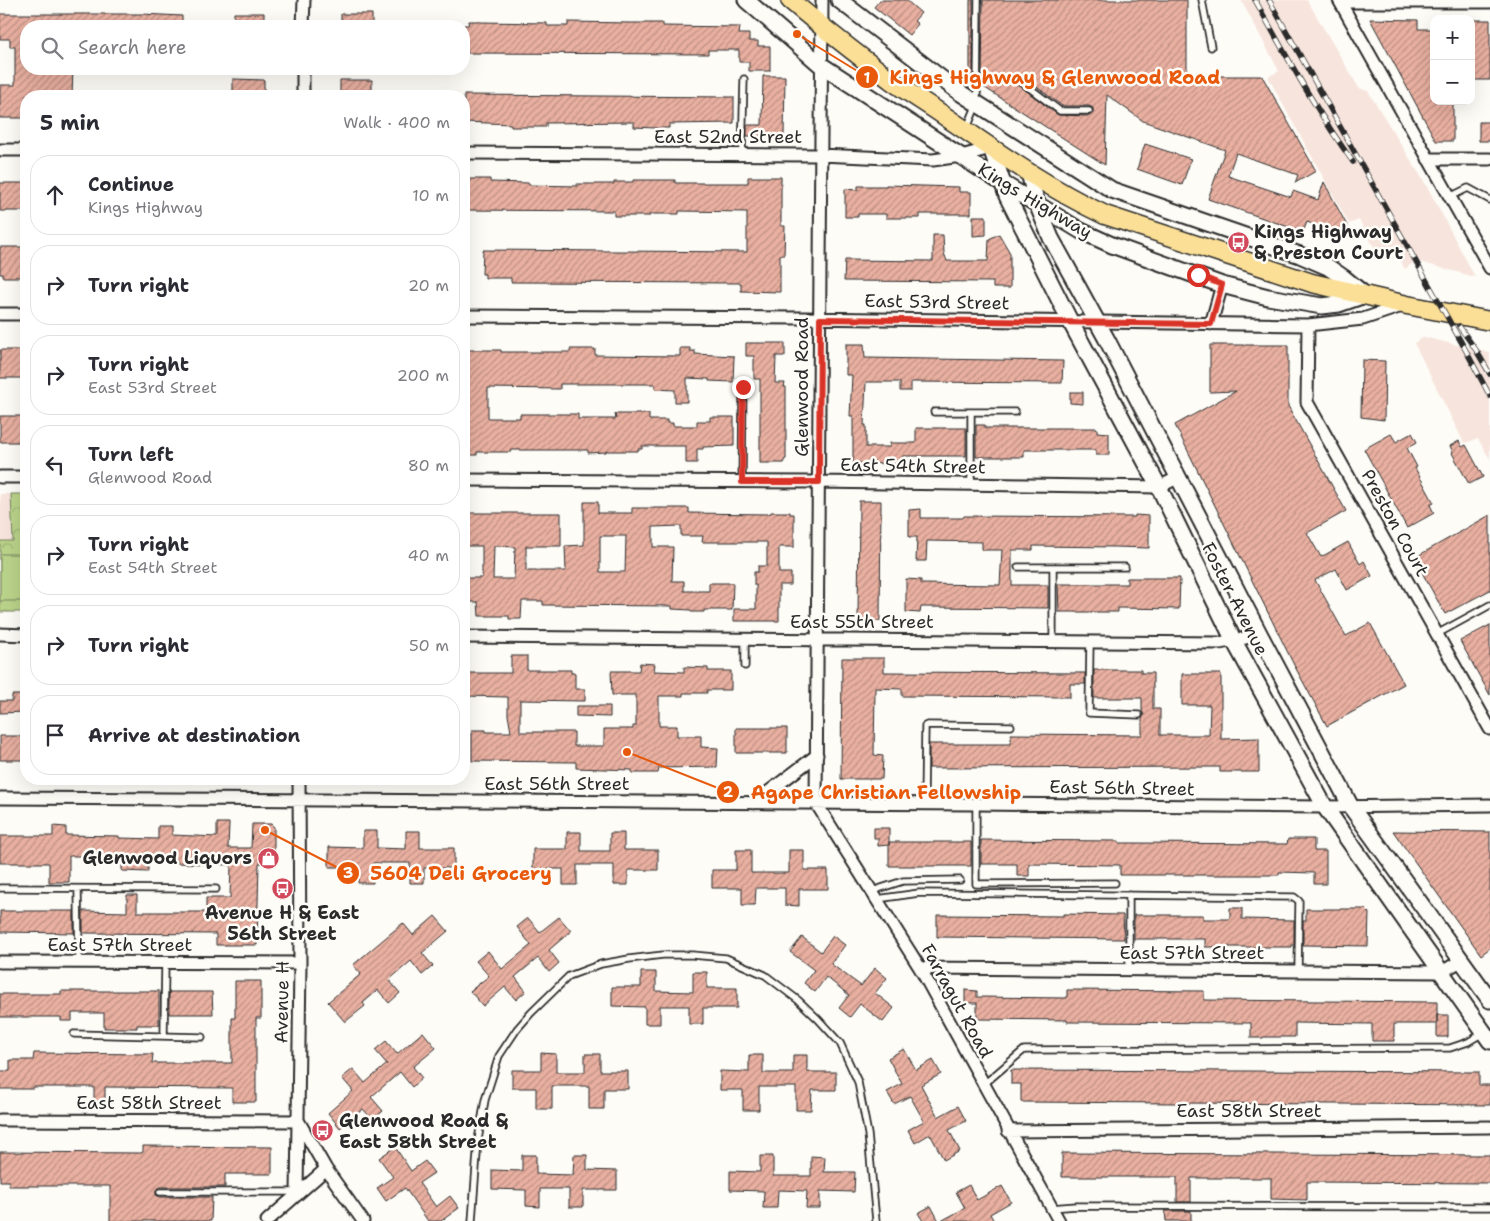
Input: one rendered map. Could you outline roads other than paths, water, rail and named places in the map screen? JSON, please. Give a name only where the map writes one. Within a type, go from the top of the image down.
[{"type":"main road","name":"Kings Highway","points":[[746,0],[821,65],[1081,232],[1222,285],[1268,297],[1322,306],[1338,304],[1366,295]]},
{"type":"main road","name":"Kings Highway","points":[[790,0],[897,84],[1029,173],[1105,215],[1312,283],[1490,320]]},
{"type":"main road","name":"Kings Highway","points":[[839,0],[959,92],[1112,190],[1307,258],[1328,267],[1366,295]]},
{"type":"main road","name":"Foster Avenue","points":[[991,148],[1007,196],[1070,321],[1159,487],[1234,641],[1326,808],[1487,1037]]},
{"type":"main road","name":"Foster Avenue","points":[[1029,173],[1037,204],[1051,238],[1098,322],[1323,755],[1352,807],[1490,1000]]},
{"type":"street","points":[[304,0],[304,20]]},
{"type":"street","name":"Glenwood Road","points":[[816,803],[822,0]]},
{"type":"street","points":[[1490,2],[1340,1],[1490,268]]},
{"type":"street","points":[[303,75],[303,90]]},
{"type":"street","name":"East 52nd Street","points":[[470,153],[820,155],[933,160],[961,156],[991,148]]},
{"type":"street","points":[[0,150],[20,150]]},
{"type":"street","points":[[1428,159],[1490,159]]},
{"type":"street","points":[[1211,324],[1222,285]]},
{"type":"street","name":"East 53rd Street","points":[[470,316],[1308,325],[1363,319],[1407,304]]},
{"type":"street","points":[[0,314],[20,314]]},
{"type":"street","name":"Preston Court","points":[[1308,325],[1307,402],[1490,729]]},
{"type":"street","points":[[0,477],[20,477]]},
{"type":"street","name":"East 54th Street","points":[[470,480],[819,482],[1159,487],[1179,477]]},
{"type":"street","points":[[0,634],[20,634]]},
{"type":"street","name":"East 55th Street","points":[[470,637],[1220,643],[1260,635]]},
{"type":"street","points":[[754,803],[817,755]]},
{"type":"street","name":"Avenue H","points":[[297,1193],[300,785]]},
{"type":"street","name":"East 56th Street","points":[[0,798],[1326,808],[1490,805]]},
{"type":"street","name":"Farragut Road","points":[[816,803],[920,968],[1059,1221]]},
{"type":"street","points":[[1442,972],[1462,960]]},
{"type":"street","name":"East 57th Street","points":[[0,962],[300,963]]},
{"type":"street","name":"East 57th Street","points":[[920,968],[1442,972]]},
{"type":"street","name":"East 58th Street","points":[[0,1120],[298,1121]]},
{"type":"street","points":[[298,1121],[326,1169],[363,1221]]},
{"type":"street","name":"East 58th Street","points":[[1008,1131],[1490,1127]]},
{"type":"street","points":[[267,1221],[326,1169]]},
{"type":"lane","points":[[966,131],[977,104],[978,0]]},
{"type":"lane","points":[[1202,0],[1211,47]]},
{"type":"lane","points":[[742,155],[744,79]]},
{"type":"lane","points":[[1019,80],[1060,111],[1089,111]]},
{"type":"lane","points":[[1450,197],[1468,188],[1490,200]]},
{"type":"lane","points":[[742,482],[743,387]]},
{"type":"lane","points":[[934,412],[1015,412]]},
{"type":"lane","points":[[971,412],[971,484]]},
{"type":"lane","points":[[1053,566],[1053,641]]},
{"type":"lane","points":[[1018,567],[1125,567]]},
{"type":"lane","points":[[1437,634],[1490,605]]},
{"type":"lane","points":[[745,639],[745,666]]},
{"type":"lane","points":[[1090,641],[1089,713],[1139,715]]},
{"type":"lane","points":[[924,804],[925,726],[1011,726]]},
{"type":"lane","points":[[976,804],[976,884],[1116,883]]},
{"type":"lane","points":[[874,895],[904,881],[960,880]]},
{"type":"lane","points":[[0,888],[216,889]]},
{"type":"lane","points":[[78,888],[79,962]]},
{"type":"lane","points":[[874,895],[918,893],[1294,897],[1299,901],[1298,971]]},
{"type":"lane","points":[[1129,895],[1129,970]]},
{"type":"lane","points":[[472,1221],[478,1140],[485,1100],[499,1056],[517,1029],[569,976],[601,964],[629,958],[692,955],[726,958],[765,975],[798,1000],[840,1043],[858,1082],[868,1134],[876,1221]]},
{"type":"lane","points":[[164,962],[164,1036]]},
{"type":"lane","points":[[74,1034],[202,1037]]},
{"type":"lane","points":[[984,1085],[1024,1050],[1450,1048],[1487,1037]]},
{"type":"lane","points":[[160,1192],[297,1193]]},
{"type":"lane","points":[[1051,1208],[1076,1206],[1490,1207]]},
{"type":"railway","points":[[1255,0],[1314,103],[1353,162]]},
{"type":"railway","points":[[1269,0],[1490,396]]},
{"type":"railway","points":[[1459,326],[1490,374]]},
{"type":"place","name":"Kings Highway & Glenwood Road","points":[[797,34]]},
{"type":"place","name":"Kings Highway & Preston Court","points":[[1238,242]]},
{"type":"place","name":"Agape Christian Fellowship","points":[[627,752]]},
{"type":"place","name":"5604 Deli Grocery","points":[[265,830]]},
{"type":"place","name":"Glenwood Liquors","points":[[268,858]]},
{"type":"place","name":"Avenue H & East 56th Street","points":[[282,888]]},
{"type":"place","name":"Glenwood Road & East 58th Street","points":[[323,1131]]}]
